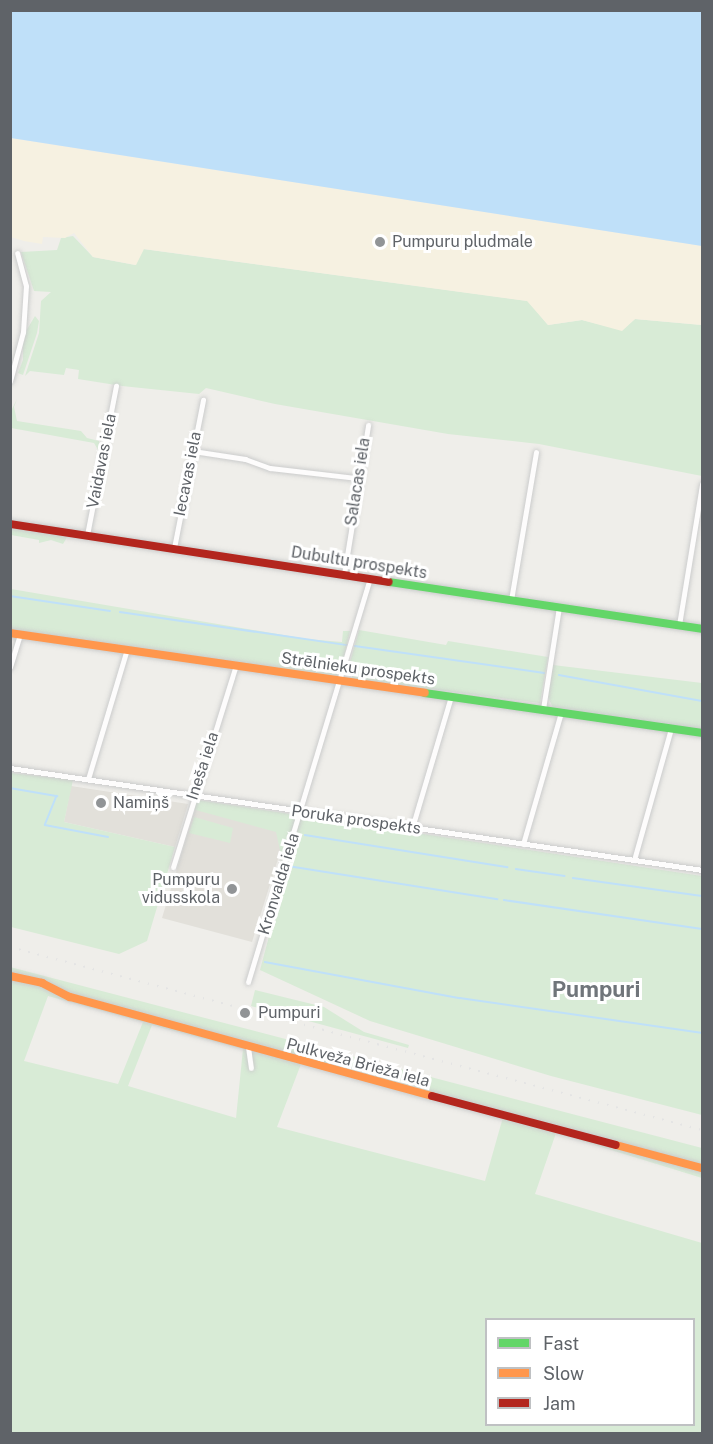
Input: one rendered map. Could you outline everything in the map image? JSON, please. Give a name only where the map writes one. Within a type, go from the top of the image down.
[{"type":"main road","name":"Dubultu prospekts","points":[[10,524],[702,629]]},
{"type":"main road","name":"Strēlnieku prospekts","points":[[10,633],[702,733]]},
{"type":"main road","name":"Pulkveža Brieža iela","points":[[10,976],[42,983],[74,998],[248,1047],[702,1168]]},
{"type":"street","points":[[10,381],[23,332],[26,286],[17,253]]},
{"type":"street","name":"Vaidavas iela","points":[[87,536],[116,386]]},
{"type":"street","name":"Iecavas iela","points":[[174,548],[203,400]]},
{"type":"street","name":"Salacas iela","points":[[344,574],[357,478],[368,425]]},
{"type":"street","points":[[193,451],[245,459],[270,468],[357,478]]},
{"type":"street","points":[[511,600],[536,452]]},
{"type":"street","points":[[679,625],[702,484]]},
{"type":"street","name":"Kronvalda iela","points":[[248,982],[342,680],[370,578]]},
{"type":"street","points":[[543,710],[559,607]]},
{"type":"street","points":[[10,667],[20,634]]},
{"type":"street","points":[[88,779],[127,650]]},
{"type":"street","name":"Ineša iela","points":[[173,867],[192,795],[236,665]]},
{"type":"street","points":[[412,828],[451,696]]},
{"type":"street","points":[[523,844],[561,712]]},
{"type":"street","points":[[634,860],[671,728]]},
{"type":"street","name":"Poruka prospekts","points":[[10,768],[702,870]]},
{"type":"street","points":[[248,1047],[250,1068]]},
{"type":"shaded area","points":[[71,786],[188,804],[175,847],[64,822]]},
{"type":"shaded area","points":[[197,803],[289,824],[252,942],[162,918]]},
{"type":"green space","points":[[73,236],[93,257],[135,265],[143,249],[528,301],[548,325],[582,320],[622,330],[635,319],[702,325],[702,476],[539,444],[448,434],[275,404],[206,388],[199,394],[122,386],[78,379],[79,370],[66,368],[64,375],[30,371],[25,376],[39,333],[41,301],[51,292],[34,291],[21,252],[57,250],[61,238]]},
{"type":"green space","points":[[35,316],[39,321],[37,333],[23,375],[18,373],[23,360],[23,336]]},
{"type":"green space","points":[[17,399],[14,407],[17,421],[81,431],[87,438],[99,441],[100,453],[94,443],[11,428],[11,411]]},
{"type":"green space","points":[[10,528],[67,536],[63,544],[51,540],[39,543],[39,540],[11,535]]},
{"type":"green space","points":[[11,589],[307,639],[342,642],[343,631],[350,631],[340,674],[336,676],[11,630]]},
{"type":"green space","points":[[359,630],[446,645],[448,641],[548,657],[540,703],[353,679],[348,669]]},
{"type":"green space","points":[[553,665],[702,683],[702,729],[553,708],[548,697]]},
{"type":"green space","points":[[11,773],[73,780],[64,822],[175,847],[147,941],[119,954],[11,927]]},
{"type":"green space","points":[[198,800],[702,876],[702,1115],[551,1076],[370,1021],[260,970],[287,869],[283,865],[274,883],[282,859],[276,832],[192,809]]},
{"type":"green space","points":[[194,817],[233,828],[230,843],[189,833]]},
{"type":"green space","points":[[10,967],[702,1148],[702,1178],[556,1133],[535,1194],[702,1243],[702,1433],[11,1433]],"holes":[[[48,996],[143,1022],[118,1084],[24,1061]],[[152,1025],[243,1049],[236,1118],[128,1086]],[[301,1064],[503,1117],[485,1181],[277,1127]]]},
{"type":"green space","points":[[255,990],[324,1007],[364,1032],[409,1045],[408,1048],[301,1019],[306,1018],[304,1014],[298,1019],[251,1006]]},
{"type":"sand","name":"Pumpuru pludmale","points":[[10,138],[702,246],[702,325],[635,319],[622,331],[582,320],[548,325],[527,301],[144,249],[136,265],[93,257],[74,233],[65,238],[43,237],[42,244],[24,241],[11,237]]},
{"type":"water","points":[[10,11],[702,11],[702,246],[11,138]]},
{"type":"waterway","points":[[10,596],[110,611]]},
{"type":"waterway","points":[[120,612],[347,645]]},
{"type":"waterway","points":[[355,646],[544,673]]},
{"type":"waterway","points":[[559,675],[702,701]]},
{"type":"waterway","points":[[10,788],[57,796],[45,825],[108,837]]},
{"type":"waterway","points":[[305,835],[507,867]]},
{"type":"waterway","points":[[288,866],[497,899]]},
{"type":"waterway","points":[[516,869],[565,876]]},
{"type":"waterway","points":[[573,878],[702,896]]},
{"type":"waterway","points":[[504,900],[702,929]]},
{"type":"waterway","points":[[265,962],[460,998],[702,1033]]},
{"type":"railway","points":[[10,947],[702,1130]]},
{"type":"traffic: fast","points":[[389,582],[702,629]]},
{"type":"traffic: fast","points":[[425,693],[702,733]]},
{"type":"traffic: slow","points":[[10,633],[425,693]]},
{"type":"traffic: slow","points":[[10,976],[42,983],[70,997],[432,1096]]},
{"type":"traffic: slow","points":[[616,1145],[702,1168]]},
{"type":"traffic: jam","points":[[10,524],[389,582]]},
{"type":"traffic: jam","points":[[432,1096],[616,1145]]},
{"type":"place","name":"Pumpuru pludmale","points":[[380,242]]},
{"type":"place","name":"Namiņš","points":[[101,803]]},
{"type":"place","name":"Pumpuru vidusskola","points":[[232,889]]},
{"type":"place","name":"Pumpuri","points":[[245,1013]]},
{"type":"district","name":"Pumpuri","points":[[596,990]]}]
